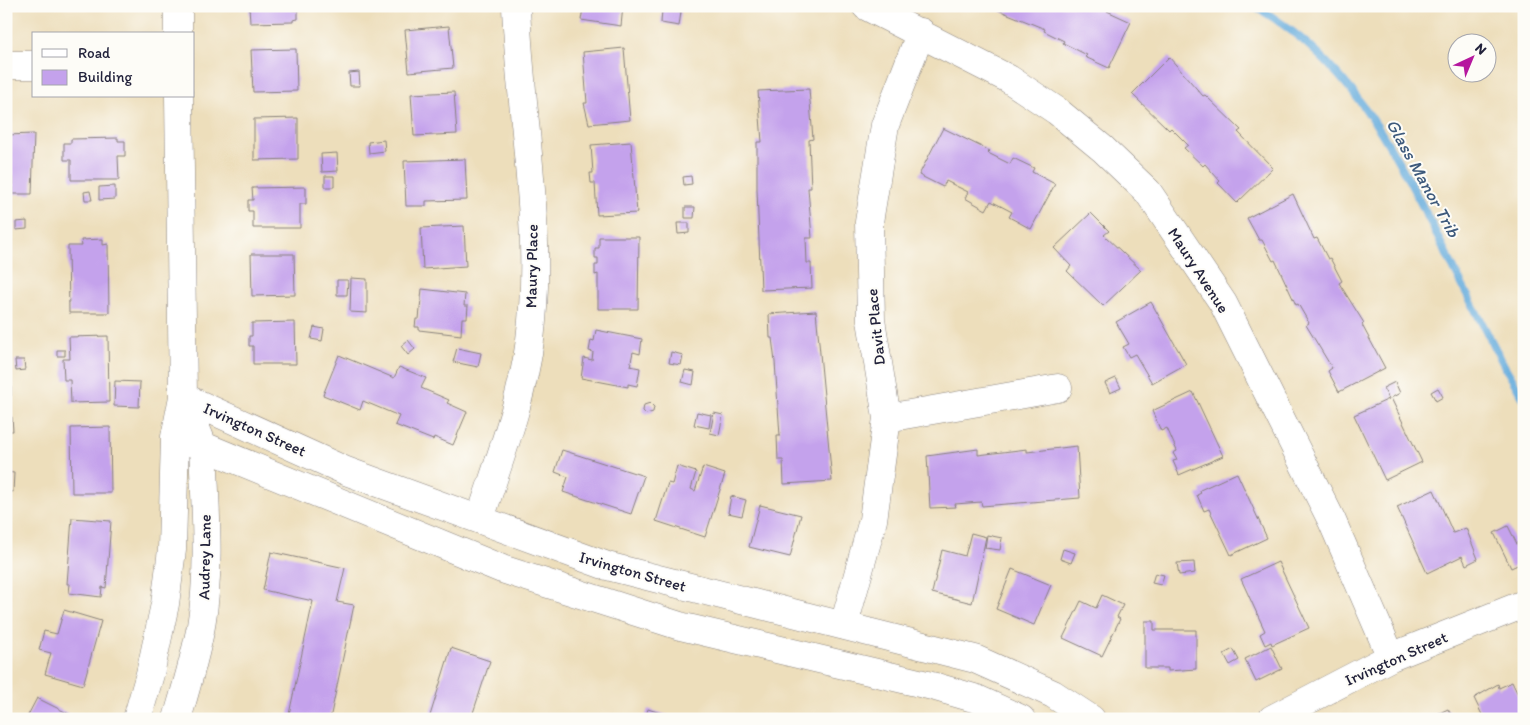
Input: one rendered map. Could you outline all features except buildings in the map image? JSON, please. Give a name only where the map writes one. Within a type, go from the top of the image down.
[{"type":"street","points":[[178,6],[178,32]]},
{"type":"street","name":"Maury Place","points":[[480,519],[517,405],[530,340],[535,247],[516,6]]},
{"type":"street","name":"Maury Avenue","points":[[866,6],[921,32],[1009,79],[1058,111],[1103,148],[1148,192],[1223,303],[1332,521],[1391,657]]},
{"type":"street","name":"Davit Place","points":[[844,625],[873,520],[887,418],[871,320],[869,222],[885,125],[921,32]]},
{"type":"street","points":[[6,65],[32,65]]},
{"type":"street","name":"Audrey Lane","points":[[138,719],[165,604],[172,550],[175,437],[183,396],[179,98]]},
{"type":"street","points":[[887,418],[1058,388]]},
{"type":"street","name":"Irvington Street","points":[[183,396],[346,471],[607,566],[720,596],[975,658],[1053,694],[1091,719]]},
{"type":"street","name":"Audrey Lane","points":[[177,719],[189,681],[201,624],[206,550],[203,446],[183,396]]},
{"type":"street","points":[[175,437],[203,446],[502,569],[680,626],[936,687],[1013,714],[1020,678]]},
{"type":"street","points":[[597,599],[607,566]]},
{"type":"street","name":"Irvington Street","points":[[1272,719],[1391,657],[1524,604]]},
{"type":"waterway","name":"Glass Manor Trib","points":[[1255,6],[1288,28],[1316,52],[1341,77],[1363,105],[1401,166],[1461,284],[1524,399]]}]
